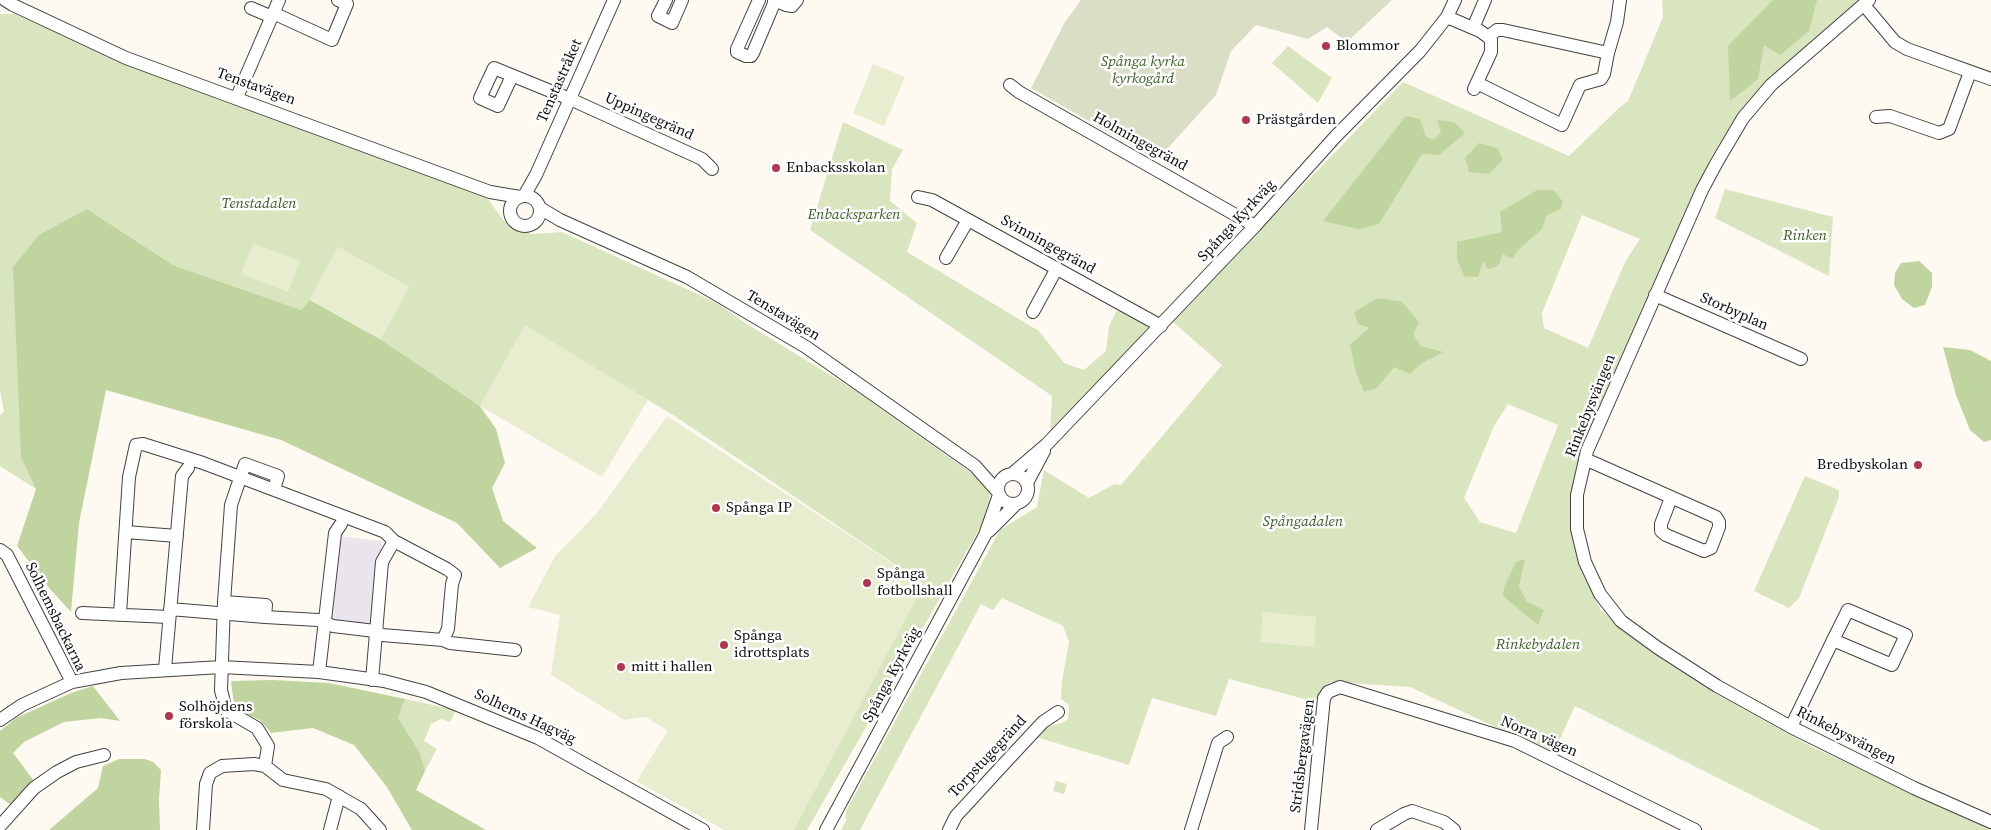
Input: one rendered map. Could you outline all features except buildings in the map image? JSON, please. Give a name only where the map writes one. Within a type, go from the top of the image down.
[{"type":"street","points":[[236,97],[279,0]]},
{"type":"street","points":[[251,8],[332,40],[347,4],[338,0]]},
{"type":"street","name":"Tenstastråket","points":[[530,200],[536,175],[614,0]]},
{"type":"street","points":[[666,0],[658,16],[672,23],[682,0]]},
{"type":"street","points":[[759,0],[737,49],[737,52],[746,56],[751,56],[753,53],[774,0],[792,6],[797,0]]},
{"type":"street","name":"Spånga Kyrkväg","points":[[1011,473],[1047,444],[1255,226],[1336,136],[1420,51],[1447,17],[1455,0]]},
{"type":"street","points":[[1473,28],[1485,0]]},
{"type":"street","points":[[1447,17],[1473,28],[1490,39],[1490,52],[1476,86],[1562,125],[1580,85],[1601,79],[1604,74],[1617,22],[1620,0]]},
{"type":"street","points":[[1867,2],[1895,42],[1907,49],[1991,79]]},
{"type":"street","name":"Rinkebysvängen","points":[[1867,2],[1771,85],[1743,118],[1717,162],[1655,295],[1584,459],[1577,495],[1577,529],[1585,562],[1600,594],[1621,621],[1658,648],[1717,686],[1791,728],[1914,788],[1991,822]]},
{"type":"street","name":"Tenstavägen","points":[[0,3],[9,3],[126,58],[490,192],[530,200],[560,220],[687,278],[806,347],[975,466],[998,494]]},
{"type":"street","points":[[1488,37],[1497,30],[1504,30],[1608,53]]},
{"type":"street","points":[[1876,117],[1890,116],[1939,133],[1950,129],[1970,72]]},
{"type":"street","name":"Uppingegränd","points":[[512,76],[570,99],[702,159],[712,169]]},
{"type":"street","name":"Holmingegränd","points":[[1010,85],[1019,92],[1255,226]]},
{"type":"street","name":"Tenstavägen","points":[[490,192],[502,206],[510,210]]},
{"type":"street","name":"Svinningegränd","points":[[918,197],[932,200],[1161,326]]},
{"type":"street","points":[[530,200],[540,215],[535,222],[528,226],[520,225],[513,219],[510,210],[513,202],[530,200]]},
{"type":"street","name":"Tenstavägen","points":[[535,222],[560,220]]},
{"type":"street","points":[[946,258],[968,220]]},
{"type":"street","points":[[1033,312],[1057,268]]},
{"type":"street","name":"Storbyplan","points":[[1655,295],[1801,358]]},
{"type":"street","points":[[120,614],[129,477],[136,445],[143,444],[203,463],[385,532],[394,541],[447,569],[455,575],[452,584],[448,629],[442,640]]},
{"type":"street","name":"Spånga Kyrkväg","points":[[1027,483],[1047,444]]},
{"type":"street","points":[[1584,459],[1716,517],[1719,527],[1711,548],[1704,551],[1666,535],[1661,531],[1660,524],[1671,498]]},
{"type":"street","name":"Tenstavägen","points":[[975,466],[1011,473]]},
{"type":"street","points":[[165,669],[182,476],[188,468]]},
{"type":"street","points":[[1011,473],[1022,476],[1027,483],[1028,492],[1026,496],[1016,504],[1004,501],[998,494],[998,483],[1011,473]]},
{"type":"street","points":[[240,478],[230,505],[221,690],[226,710],[257,728],[268,746],[265,766]]},
{"type":"street","name":"Spånga Kyrkväg","points":[[826,830],[961,581],[985,534],[998,494]]},
{"type":"street","name":"Spånga Kyrkväg","points":[[985,534],[1016,504]]},
{"type":"street","points":[[320,672],[335,533],[341,524]]},
{"type":"street","points":[[126,532],[177,536]]},
{"type":"street","points":[[372,680],[382,562],[394,541]]},
{"type":"street","name":"Solhemsbackarna","points":[[0,550],[7,555],[72,682],[22,704],[0,720]]},
{"type":"street","points":[[82,613],[170,613],[224,608],[265,617],[318,620],[333,626],[375,631],[382,635],[442,640],[450,643],[515,650]]},
{"type":"street","points":[[1791,728],[1833,640],[1848,610],[1906,635],[1892,665],[1833,640]]},
{"type":"street","name":"Solhems Hagväg","points":[[72,682],[121,673],[221,667],[320,672],[372,680],[426,692],[538,738],[703,830]]},
{"type":"street","name":"Stridsbergavägen","points":[[1311,830],[1324,698],[1333,688]]},
{"type":"street","name":"Norra vägen","points":[[1333,688],[1347,688],[1515,741],[1695,830]]},
{"type":"street","name":"Torpstugegränd","points":[[949,830],[956,816],[1002,766],[1043,722],[1058,712]]},
{"type":"street","points":[[1191,830],[1218,743],[1227,737]]},
{"type":"street","points":[[0,826],[34,788],[56,772],[76,762],[104,755]]},
{"type":"street","points":[[203,830],[206,784],[210,773],[222,766],[254,764],[265,766],[283,780],[326,789],[361,809],[380,830]]},
{"type":"street","points":[[330,830],[339,796]]},
{"type":"street","points":[[1377,830],[1412,811],[1444,822],[1454,830]]},
{"type":"shaded area","points":[[338,536],[382,541],[374,627],[330,623]]},
{"type":"green space","name":"Spånga kyrka kyrkogård","points":[[1081,0],[1392,0],[1347,42],[1327,27],[1308,39],[1256,25],[1231,51],[1216,95],[1157,160],[1031,88],[1065,22]]},
{"type":"green space","name":"Spångadalen","points":[[1662,0],[1860,0],[1780,69],[1738,115],[1711,157],[1686,217],[1584,443],[1571,495],[1577,558],[1600,609],[1653,653],[1718,695],[1812,747],[1991,828],[1991,830],[1821,830],[1575,706],[1553,754],[1410,687],[1330,682],[1319,693],[1316,702],[1229,679],[1216,716],[1152,698],[1129,765],[1036,737],[1043,728],[1062,723],[1068,719],[1069,705],[1061,699],[1062,681],[1069,642],[1063,626],[1002,598],[993,610],[981,604],[860,830],[841,830],[847,819],[845,818],[847,809],[1000,530],[1037,507],[1044,470],[1089,498],[1114,484],[1121,485],[1222,365],[1172,321],[1403,82],[1569,156],[1628,101],[1663,17]],"holes":[[[1582,215],[1640,239],[1626,260],[1588,348],[1544,328],[1542,313]],[[1508,404],[1558,425],[1516,533],[1480,522],[1464,498],[1494,426]]]},
{"type":"green space","points":[[1773,0],[1817,0],[1809,31],[1780,55],[1764,45],[1758,79],[1730,101],[1728,46]]},
{"type":"green space","name":"Tenstadalen","points":[[0,14],[15,14],[135,67],[222,101],[363,149],[487,198],[504,221],[531,234],[562,232],[717,303],[747,324],[853,389],[988,485],[991,509],[807,830],[725,830],[637,781],[669,729],[924,584],[673,415],[525,326],[480,406],[380,339],[409,287],[338,247],[310,300],[301,310],[173,265],[87,209],[21,458],[36,489],[0,466],[0,415],[4,412],[0,390]]},
{"type":"green space","points":[[1288,46],[1332,78],[1318,103],[1272,63]]},
{"type":"green space","points":[[873,64],[905,77],[884,126],[853,113]]},
{"type":"green space","points":[[1406,116],[1420,119],[1426,137],[1434,140],[1441,132],[1437,120],[1454,122],[1465,133],[1439,155],[1422,154],[1379,224],[1359,229],[1323,221]]},
{"type":"green space","name":"Enbacksparken","points":[[843,122],[903,150],[892,169],[890,201],[917,223],[907,252],[1039,331],[1064,363],[1084,370],[1106,351],[1109,326],[1117,310],[1151,325],[1050,434],[1052,396],[810,230]]},
{"type":"green space","points":[[1479,143],[1497,148],[1503,159],[1489,174],[1469,172],[1465,158]]},
{"type":"green space","name":"Rinken","points":[[1725,189],[1833,217],[1829,276],[1715,218]]},
{"type":"green space","points":[[1537,190],[1554,190],[1563,202],[1561,209],[1547,215],[1542,229],[1517,251],[1513,259],[1503,254],[1498,266],[1488,269],[1483,261],[1478,277],[1464,276],[1457,259],[1457,242],[1502,232],[1500,212]]},
{"type":"green space","points":[[87,209],[173,265],[301,310],[310,300],[380,339],[480,406],[496,429],[505,463],[492,488],[503,521],[537,548],[500,568],[457,523],[281,440],[106,390],[79,523],[71,612],[50,589],[17,546],[36,489],[21,458],[13,267],[39,235]]},
{"type":"green space","points":[[253,243],[300,261],[288,292],[241,274]]},
{"type":"green space","points":[[338,247],[409,287],[380,339],[310,300]]},
{"type":"green space","points":[[1919,261],[1932,273],[1932,287],[1925,305],[1914,308],[1902,299],[1894,285],[1895,273],[1901,263]]},
{"type":"green space","points":[[1378,298],[1402,302],[1419,322],[1413,334],[1421,346],[1443,352],[1422,363],[1410,374],[1394,367],[1377,388],[1364,392],[1355,369],[1350,345],[1369,328],[1358,324],[1354,312]]},
{"type":"green space","points":[[525,325],[648,400],[602,477],[480,406]]},
{"type":"green space","points":[[1943,347],[1970,350],[1991,361],[1991,440],[1984,442],[1970,430],[1956,395]]},
{"type":"green space","name":"Spånga idrottsplats","points":[[667,416],[924,584],[794,830],[727,830],[637,781],[668,731],[646,717],[624,720],[551,675],[560,615],[528,607],[555,556],[597,513]]},
{"type":"green space","points":[[1805,476],[1839,490],[1839,497],[1799,598],[1789,608],[1754,591]]},
{"type":"green space","points":[[1525,559],[1519,587],[1527,602],[1544,610],[1538,625],[1503,596],[1504,588],[1516,562]]},
{"type":"green space","points":[[1263,612],[1316,617],[1314,647],[1260,642]]},
{"type":"green space","points":[[273,680],[329,683],[405,699],[398,718],[419,752],[425,771],[416,790],[486,830],[412,830],[387,787],[354,745],[313,728],[271,733],[260,720],[245,714],[234,705],[231,681]]},
{"type":"green space","points":[[93,686],[120,721],[101,718],[64,722],[24,742],[13,753],[34,781],[11,805],[0,797],[0,731],[16,718],[71,693]]},
{"type":"green space","points":[[405,699],[456,710],[450,722],[441,719],[431,724],[424,741],[437,749],[425,771],[398,718]]},
{"type":"green space","points":[[119,759],[145,759],[153,762],[161,770],[159,799],[160,830],[49,830],[98,788],[103,766]]},
{"type":"green space","points":[[1056,781],[1067,784],[1064,794],[1053,791]]},
{"type":"place","name":"Blommor","points":[[1326,46]]},
{"type":"place","name":"Prästgården","points":[[1246,120]]},
{"type":"place","name":"Enbacksskolan","points":[[776,168]]},
{"type":"place","name":"Bredbyskolan","points":[[1918,465]]},
{"type":"place","name":"Spånga IP","points":[[716,508]]},
{"type":"place","name":"Spånga fotbollshall","points":[[867,583]]},
{"type":"place","name":"Spånga idrottsplats","points":[[724,645]]},
{"type":"place","name":"mitt i hallen","points":[[621,667]]},
{"type":"place","name":"Solhöjdens förskola","points":[[169,716]]},
{"type":"park label","name":"Rinkebydalen","points":[[1538,645]]}]
